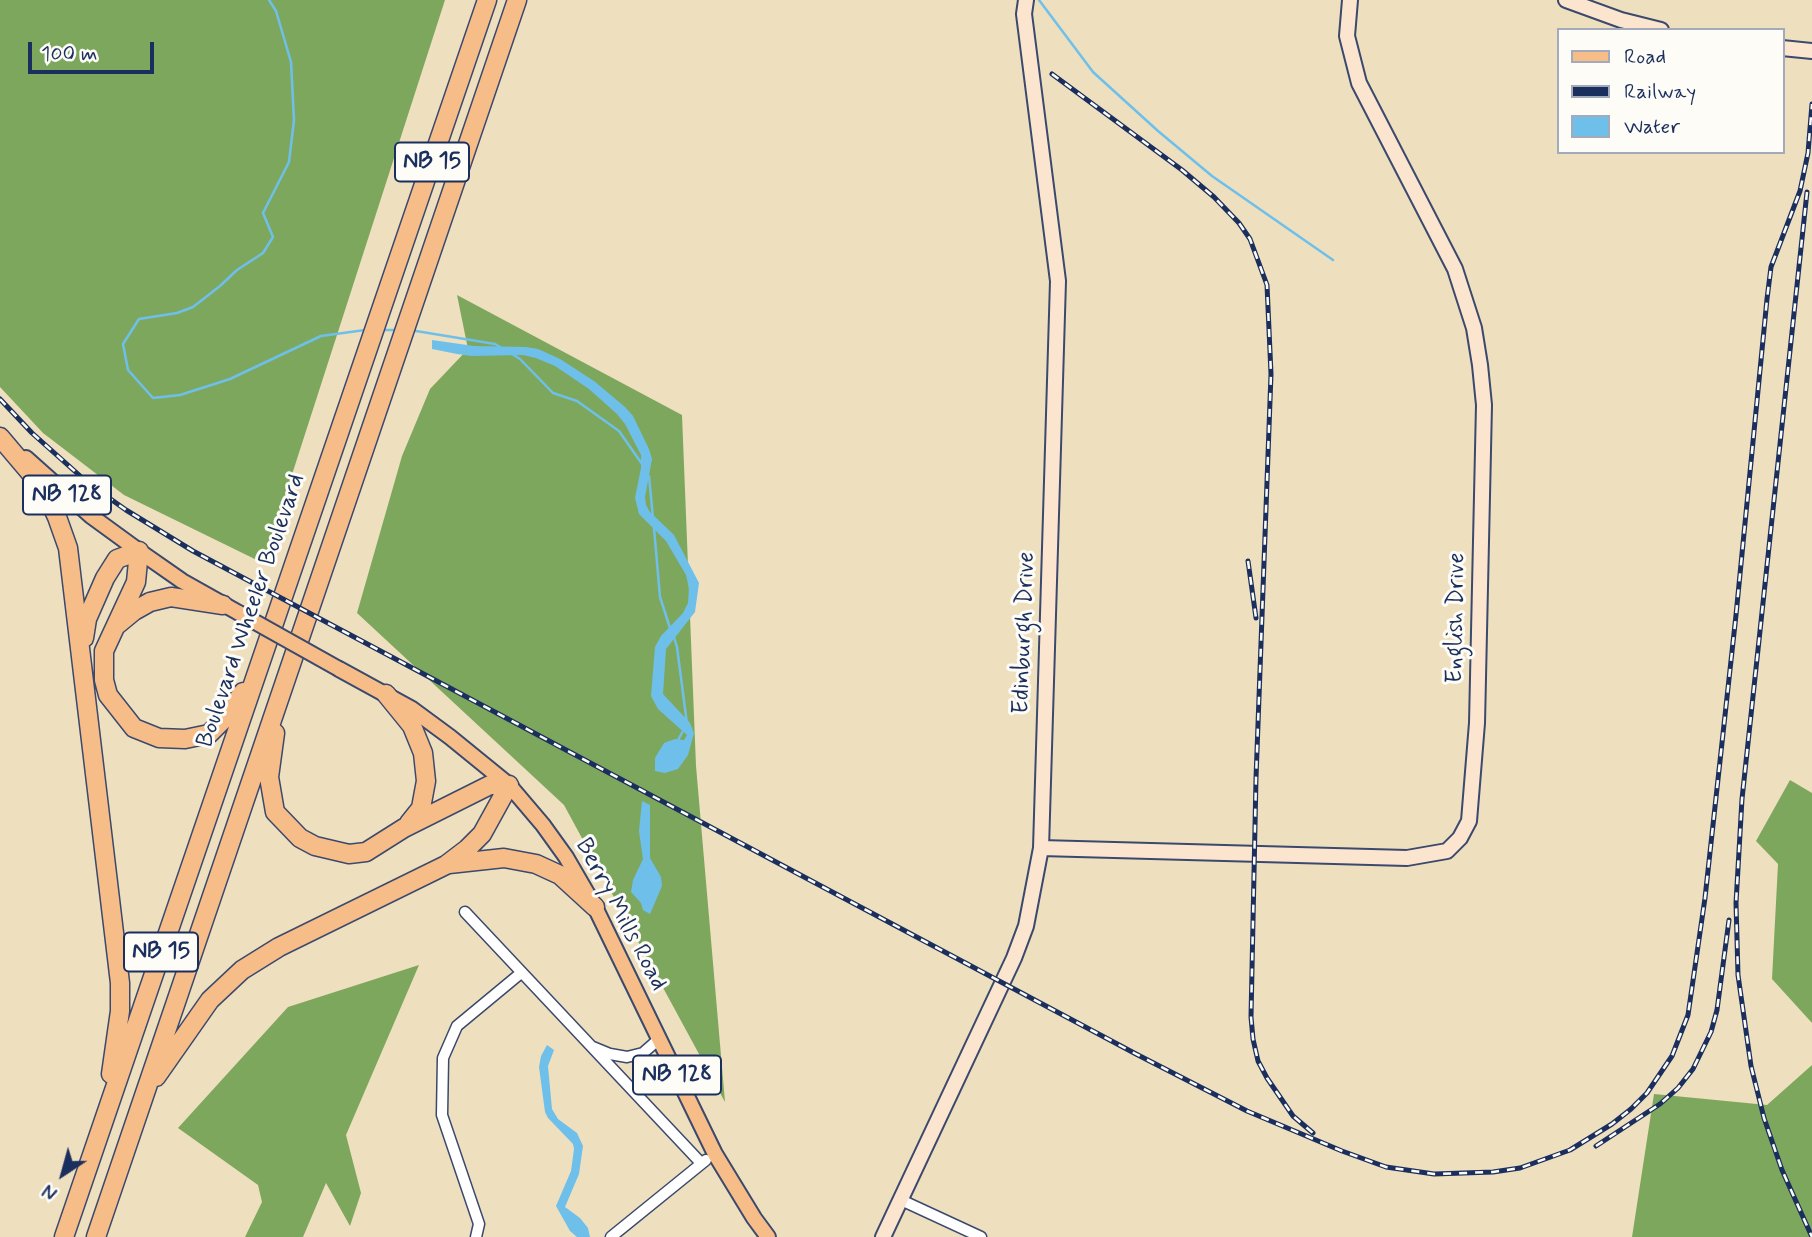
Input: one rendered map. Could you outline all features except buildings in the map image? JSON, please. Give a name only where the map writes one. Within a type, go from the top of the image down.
[{"type":"highway","name":"Boulevard Wheeler Boulevard","points":[[64,1237],[487,0]]},
{"type":"highway","name":"NB 15","points":[[98,1232],[517,0]]},
{"type":"highway","points":[[0,435],[44,489],[68,548],[120,984],[120,1011],[104,1122]]},
{"type":"highway","points":[[82,655],[87,619],[105,578],[117,559],[139,551],[136,582],[104,651],[104,680],[108,695],[134,728],[159,738],[185,739],[209,734],[225,718],[259,667]]},
{"type":"highway","points":[[114,628],[150,602],[171,597],[231,609]]},
{"type":"highway","points":[[386,694],[412,726],[423,753],[426,781],[421,808],[404,828]]},
{"type":"highway","points":[[98,1232],[156,1076],[210,1000],[242,970],[279,947],[446,865],[482,834],[509,785],[490,785],[404,828],[366,852],[349,854],[316,846],[300,838],[275,812],[269,777],[279,702]]},
{"type":"highway","points":[[446,865],[505,858],[536,864],[560,874],[595,907]]},
{"type":"main road","name":"NB 128","points":[[0,435],[91,516],[182,582],[231,609]]},
{"type":"main road","name":"Berry Mills Road","points":[[231,609],[412,709],[509,785],[551,836],[595,907],[715,1154],[768,1237]]},
{"type":"street","name":"Edinburgh Drive","points":[[883,1237],[1017,950],[1026,926],[1041,848],[1058,281],[1024,14],[1026,0]]},
{"type":"street","name":"English Drive","points":[[1041,848],[1407,858],[1447,852],[1460,838],[1469,821],[1478,723],[1484,405],[1480,365],[1468,305],[1455,269],[1359,83],[1347,36],[1350,0]]},
{"type":"street","points":[[1566,0],[1621,20],[1653,28]]},
{"type":"street","points":[[1784,48],[1806,51]]},
{"type":"street","points":[[465,912],[701,1163]]},
{"type":"street","points":[[476,1237],[479,1224],[442,1115],[443,1058],[457,1026],[522,973]]},
{"type":"street","points":[[589,1046],[627,1057],[643,1054],[659,1039]]},
{"type":"street","points":[[611,1237],[715,1154]]},
{"type":"street","points":[[901,1200],[981,1237]]},
{"type":"green space","points":[[0,0],[445,0],[267,552],[269,566],[124,495],[43,433],[0,387]]},
{"type":"green space","points":[[457,295],[682,415],[696,766],[725,1102],[564,805],[357,613],[402,456],[430,389],[468,349]]},
{"type":"green space","points":[[1790,780],[1812,793],[1812,1023],[1772,979],[1778,864],[1756,841]]},
{"type":"green space","points":[[419,965],[346,1135],[361,1193],[350,1226],[326,1183],[303,1237],[245,1237],[262,1202],[258,1185],[178,1128],[288,1007]]},
{"type":"green space","points":[[1812,1065],[1812,1237],[1632,1237],[1654,1094],[1767,1105]]},
{"type":"water","points":[[432,340],[474,346],[538,349],[560,359],[594,381],[633,416],[652,459],[646,505],[674,535],[699,583],[695,612],[666,649],[663,694],[690,723],[694,733],[688,755],[678,769],[665,773],[655,771],[655,758],[664,743],[675,739],[684,740],[687,735],[658,709],[651,696],[655,647],[661,636],[683,613],[688,603],[689,588],[686,575],[666,541],[639,514],[635,498],[641,455],[625,424],[589,389],[555,366],[523,355],[472,356],[432,349]]},
{"type":"water","points":[[642,801],[650,805],[650,858],[661,877],[662,886],[650,914],[643,910],[641,903],[631,892],[633,880],[643,859],[639,831]]},
{"type":"water","points":[[547,1045],[554,1050],[548,1066],[552,1109],[558,1119],[577,1133],[583,1146],[579,1174],[565,1207],[580,1218],[588,1228],[590,1237],[577,1237],[570,1231],[556,1206],[571,1171],[574,1149],[573,1144],[545,1112],[539,1067]]},
{"type":"waterway","points":[[269,0],[276,11],[291,62],[294,120],[289,162],[263,213],[273,237],[263,253],[237,270],[193,307],[177,313],[139,319],[123,344],[128,370],[153,398],[180,395],[230,379],[321,336],[365,330]]},
{"type":"waterway","points":[[1039,0],[1093,72],[1158,131],[1212,176],[1333,260]]},
{"type":"waterway","points":[[382,330],[397,330]]},
{"type":"waterway","points":[[410,330],[500,347]]},
{"type":"waterway","points":[[512,354],[553,393],[577,401],[619,431],[642,464]]},
{"type":"waterway","points":[[649,476],[653,518]]},
{"type":"waterway","points":[[654,528],[660,597],[670,628]]},
{"type":"waterway","points":[[673,634],[687,724]]},
{"type":"waterway","points":[[677,742],[684,729]]},
{"type":"railway","points":[[1052,74],[1182,170],[1214,197],[1250,239],[1267,285],[1271,374],[1256,778],[1251,1017],[1258,1061],[1267,1078],[1293,1116],[1313,1133]]},
{"type":"railway","points":[[0,399],[32,433],[88,483],[193,551],[1247,1111],[1386,1167],[1434,1174],[1493,1172],[1520,1168],[1570,1150],[1631,1109],[1647,1093],[1672,1056],[1688,1015],[1705,898],[1771,267],[1800,191],[1808,153],[1812,104]]},
{"type":"railway","points":[[1807,192],[1742,799],[1736,903],[1738,975],[1751,1066],[1764,1118],[1782,1170],[1812,1237]]},
{"type":"railway","points":[[1248,561],[1256,618]]},
{"type":"railway","points":[[1596,1146],[1660,1104],[1678,1088],[1693,1069],[1711,1032],[1717,1010],[1729,920]]}]
